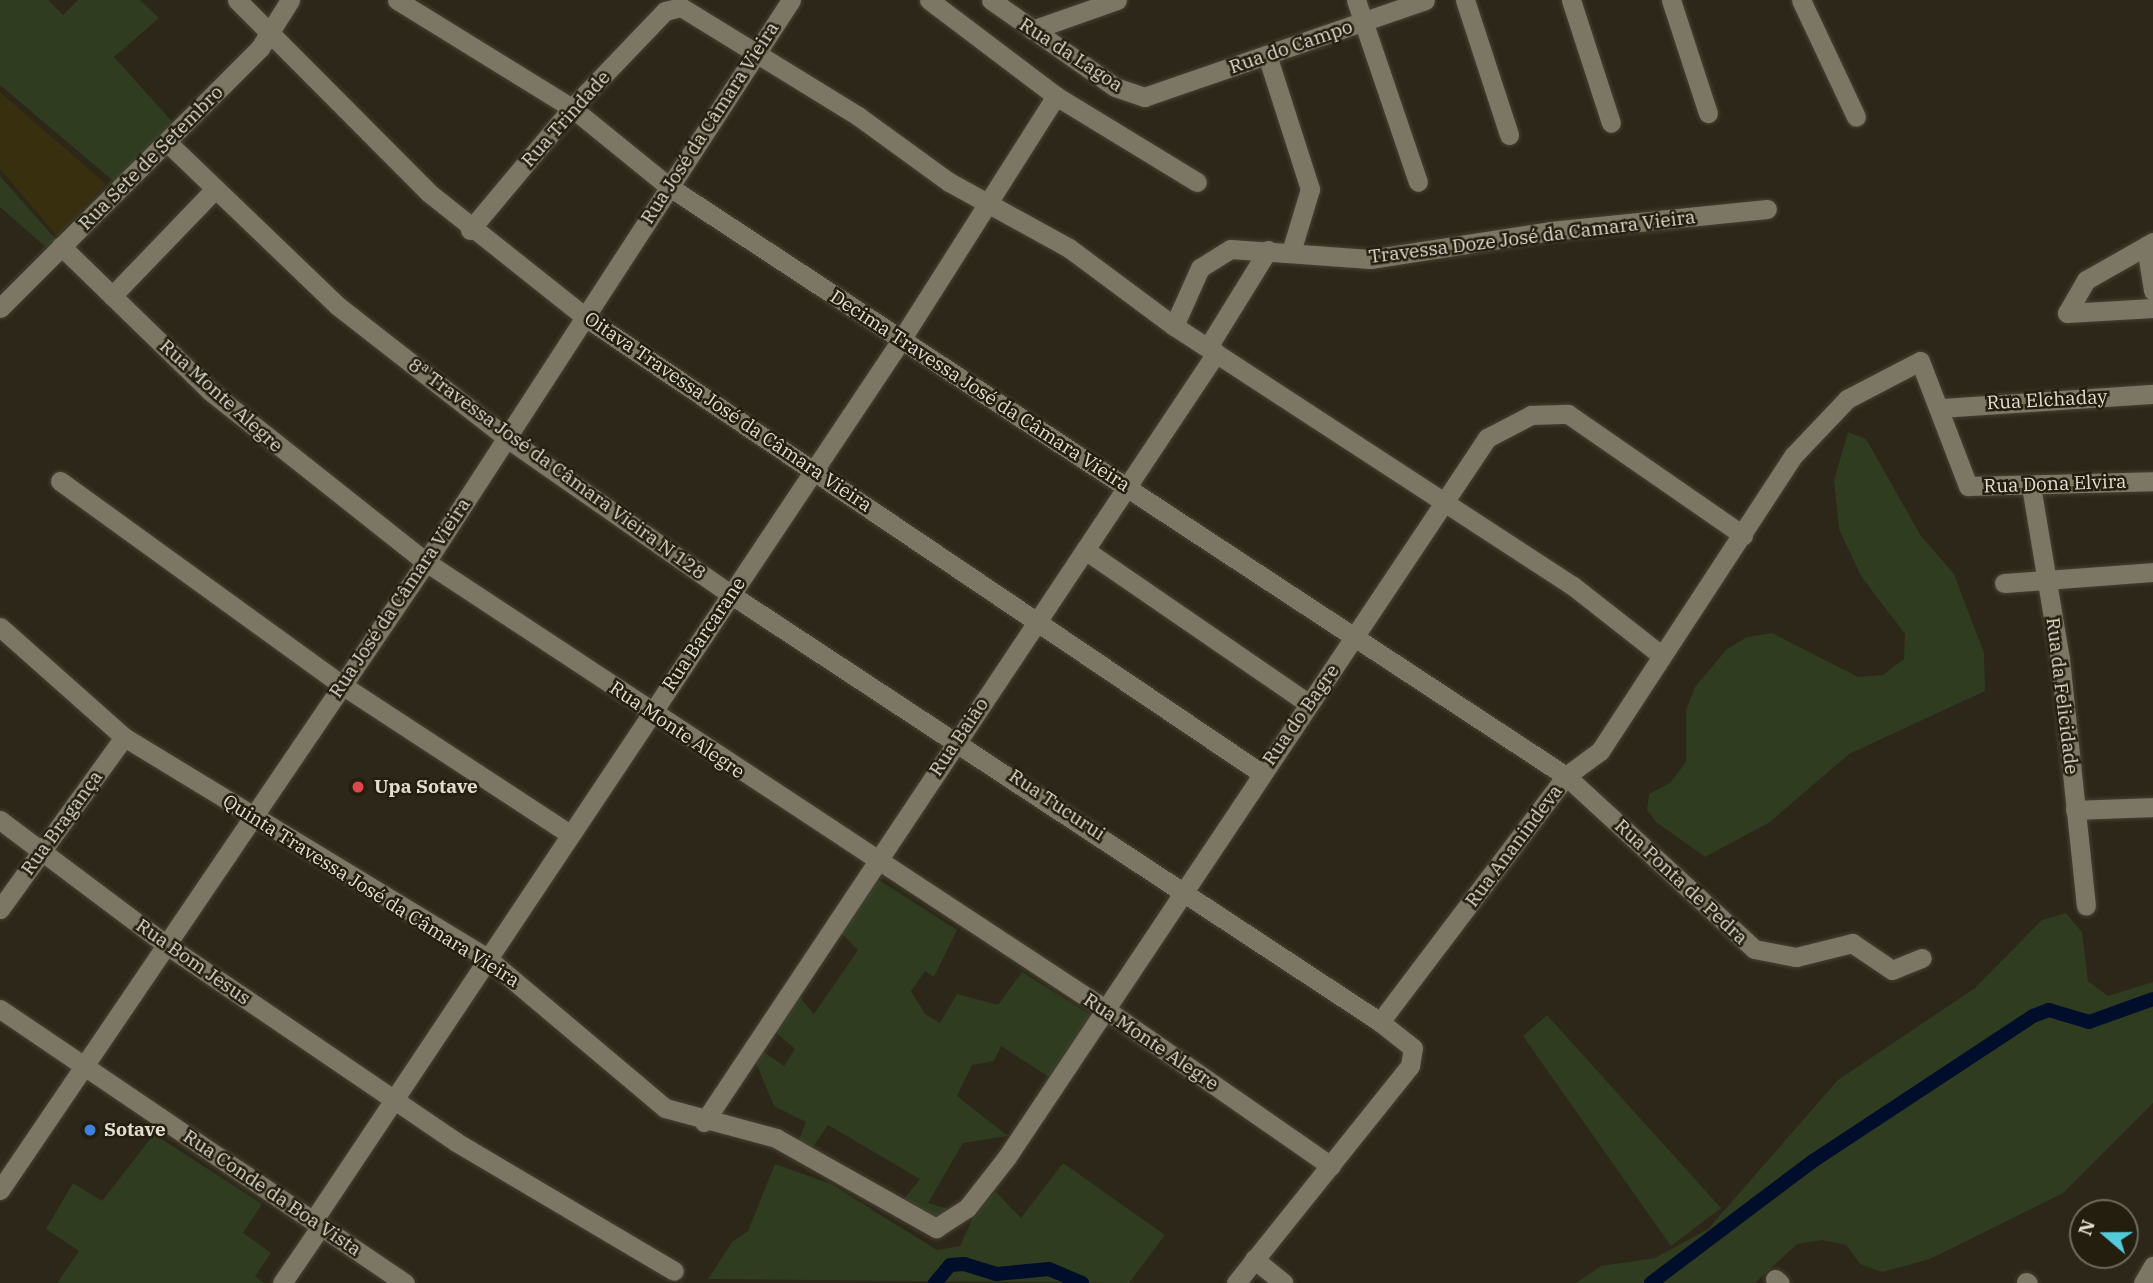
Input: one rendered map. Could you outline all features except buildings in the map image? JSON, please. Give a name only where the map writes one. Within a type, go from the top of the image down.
[{"type":"street","name":"Oitava Travessa José da Câmara Vieira","points":[[237,0],[470,230],[585,317],[815,468],[1261,773]]},
{"type":"street","name":"Rua Sete de Setembro","points":[[0,307],[169,144],[271,34],[290,0]]},
{"type":"street","name":"Decima Travessa José da Câmara Vieira","points":[[397,0],[572,108],[668,186],[1566,776]]},
{"type":"street","name":"Rua José da Câmara Vieira","points":[[0,1190],[81,1065],[508,439],[668,186],[791,0]]},
{"type":"street","points":[[929,0],[1056,96],[1198,182]]},
{"type":"street","name":"Rua da Lagoa","points":[[991,0],[1115,86],[1144,97],[1156,94]]},
{"type":"street","points":[[1032,30],[1117,0]]},
{"type":"street","points":[[1356,0],[1418,182]]},
{"type":"street","name":"Rua do Campo","points":[[1156,94],[1425,0]]},
{"type":"street","points":[[1465,0],[1509,135]]},
{"type":"street","points":[[1571,0],[1611,123]]},
{"type":"street","points":[[1671,0],[1708,113]]},
{"type":"street","points":[[1801,0],[1856,117]]},
{"type":"street","name":"Rua Trindade","points":[[470,230],[572,108],[665,11],[681,7],[757,52]]},
{"type":"street","points":[[757,52],[949,182],[1069,248],[1174,326],[1573,586],[1661,655]]},
{"type":"street","points":[[1267,55],[1310,189],[1291,252]]},
{"type":"street","name":"Rua Barcarane","points":[[282,1283],[391,1098],[901,340],[1056,96]]},
{"type":"street","name":"8ª Travessa José da Câmara Vieira N 128","points":[[169,144],[338,306],[508,439],[730,594]]},
{"type":"street","points":[[112,296],[215,189]]},
{"type":"street","name":"Travessa Doze José da Camara Vieira","points":[[1174,326],[1200,268],[1213,256],[1268,250],[1334,259],[1392,257],[1550,231],[1767,209]]},
{"type":"street","points":[[2153,290],[2149,244],[2086,281],[2067,313],[2153,308]]},
{"type":"street","name":"Rua Monte Alegre","points":[[61,246],[210,391],[426,562],[873,862],[1105,1009],[1331,1166]]},
{"type":"street","name":"Rua Baião","points":[[704,1122],[873,862],[1127,487],[1212,350],[1268,250]]},
{"type":"street","name":"Rua Dona Elvira","points":[[1920,361],[1941,408],[1961,481],[1981,488],[2153,481]]},
{"type":"street","name":"Rua Ananindeva","points":[[1380,1022],[1566,776],[1600,751],[1661,655],[1828,416],[1875,380],[1920,361]]},
{"type":"street","name":"Rua Elchaday","points":[[1941,408],[2153,394]]},
{"type":"street","name":"Rua do Bagre","points":[[936,1228],[952,1223],[983,1189],[1261,773],[1356,637],[1442,500],[1487,438],[1531,415],[1568,414],[1743,535]]},
{"type":"street","points":[[60,481],[342,685],[570,834]]},
{"type":"street","name":"Rua da Felicidade","points":[[2031,486],[2046,580],[2086,906]]},
{"type":"street","points":[[1084,550],[1309,704]]},
{"type":"street","points":[[2004,583],[2153,572]]},
{"type":"street","name":"Rua Tucurui","points":[[730,594],[958,739],[1380,1022]]},
{"type":"street","name":"Quinta Travessa José da Câmara Vieira","points":[[0,627],[124,737],[487,958],[665,1108],[704,1122],[776,1138],[936,1228]]},
{"type":"street","name":"Rua Bragança","points":[[0,909],[124,737]]},
{"type":"street","name":"Rua Ponta de Pedra","points":[[1566,776],[1754,949],[1782,958],[1852,943],[1892,970],[1922,958]]},
{"type":"street","points":[[2076,810],[2153,807]]},
{"type":"street","name":"Rua Bom Jesus","points":[[0,820],[38,853],[165,944],[391,1098],[556,1205],[674,1271]]},
{"type":"street","name":"Rua Conde da Boa Vista","points":[[0,1009],[405,1283]]},
{"type":"street","points":[[1237,1283],[1331,1166],[1414,1056],[1408,1041],[1380,1022]]},
{"type":"street","points":[[1254,1259],[1284,1283]]},
{"type":"street","points":[[2143,1283],[2153,1266]]},
{"type":"green space","points":[[0,0],[48,0],[63,15],[78,0],[140,0],[159,18],[114,57],[176,126],[118,185],[0,85]]},
{"type":"green space","points":[[0,176],[58,242],[49,250],[0,207]]},
{"type":"green space","points":[[1848,432],[1866,439],[1921,536],[1954,574],[1984,653],[1985,691],[1849,754],[1770,822],[1705,857],[1656,822],[1647,810],[1649,794],[1670,783],[1686,762],[1686,710],[1695,687],[1727,649],[1747,637],[1772,633],[1858,677],[1883,675],[1904,659],[1905,634],[1861,576],[1839,529],[1834,480]]},
{"type":"green space","points":[[873,876],[957,930],[934,977],[925,971],[911,991],[925,1014],[940,1023],[957,994],[998,1005],[1022,972],[1092,1016],[1049,1077],[1001,1046],[994,1061],[972,1065],[957,1096],[1008,1136],[963,1143],[928,1203],[952,1210],[942,1216],[929,1218],[900,1204],[920,1179],[828,1125],[806,1157],[799,1139],[806,1122],[774,1106],[754,1058],[759,1049],[784,1066],[795,1049],[767,1025],[797,994],[814,1014],[858,950],[837,929]]},
{"type":"green space","points":[[2066,913],[2082,932],[2088,981],[2108,996],[2153,982],[2153,1103],[2063,1193],[1930,1259],[1882,1272],[1860,1264],[1846,1245],[1822,1240],[1797,1244],[1755,1283],[1576,1283],[1601,1266],[1655,1258],[1708,1229],[1838,1080],[1975,988],[2042,920]]},
{"type":"green space","points":[[1547,1015],[1721,1208],[1671,1246],[1523,1036]]},
{"type":"green space","points":[[154,1134],[262,1204],[243,1233],[271,1253],[255,1276],[264,1283],[57,1283],[79,1251],[46,1229],[73,1183],[102,1201]]},
{"type":"green space","points":[[1063,1163],[1165,1235],[1129,1283],[708,1279],[732,1242],[748,1231],[775,1164],[831,1184],[937,1250],[960,1246],[978,1206],[996,1192],[1021,1218]]},
{"type":"sand","points":[[0,92],[106,184],[57,236],[0,169]]},
{"type":"waterway","points":[[1651,1283],[1813,1161],[2033,1016],[2049,1010],[2089,1022],[2153,999]]},
{"type":"waterway","points":[[935,1283],[950,1265],[964,1264],[996,1274],[1049,1269],[1082,1283]]},
{"type":"place","name":"Upa Sotave","points":[[358,787]]},
{"type":"place","name":"Sotave","points":[[90,1130]]}]
